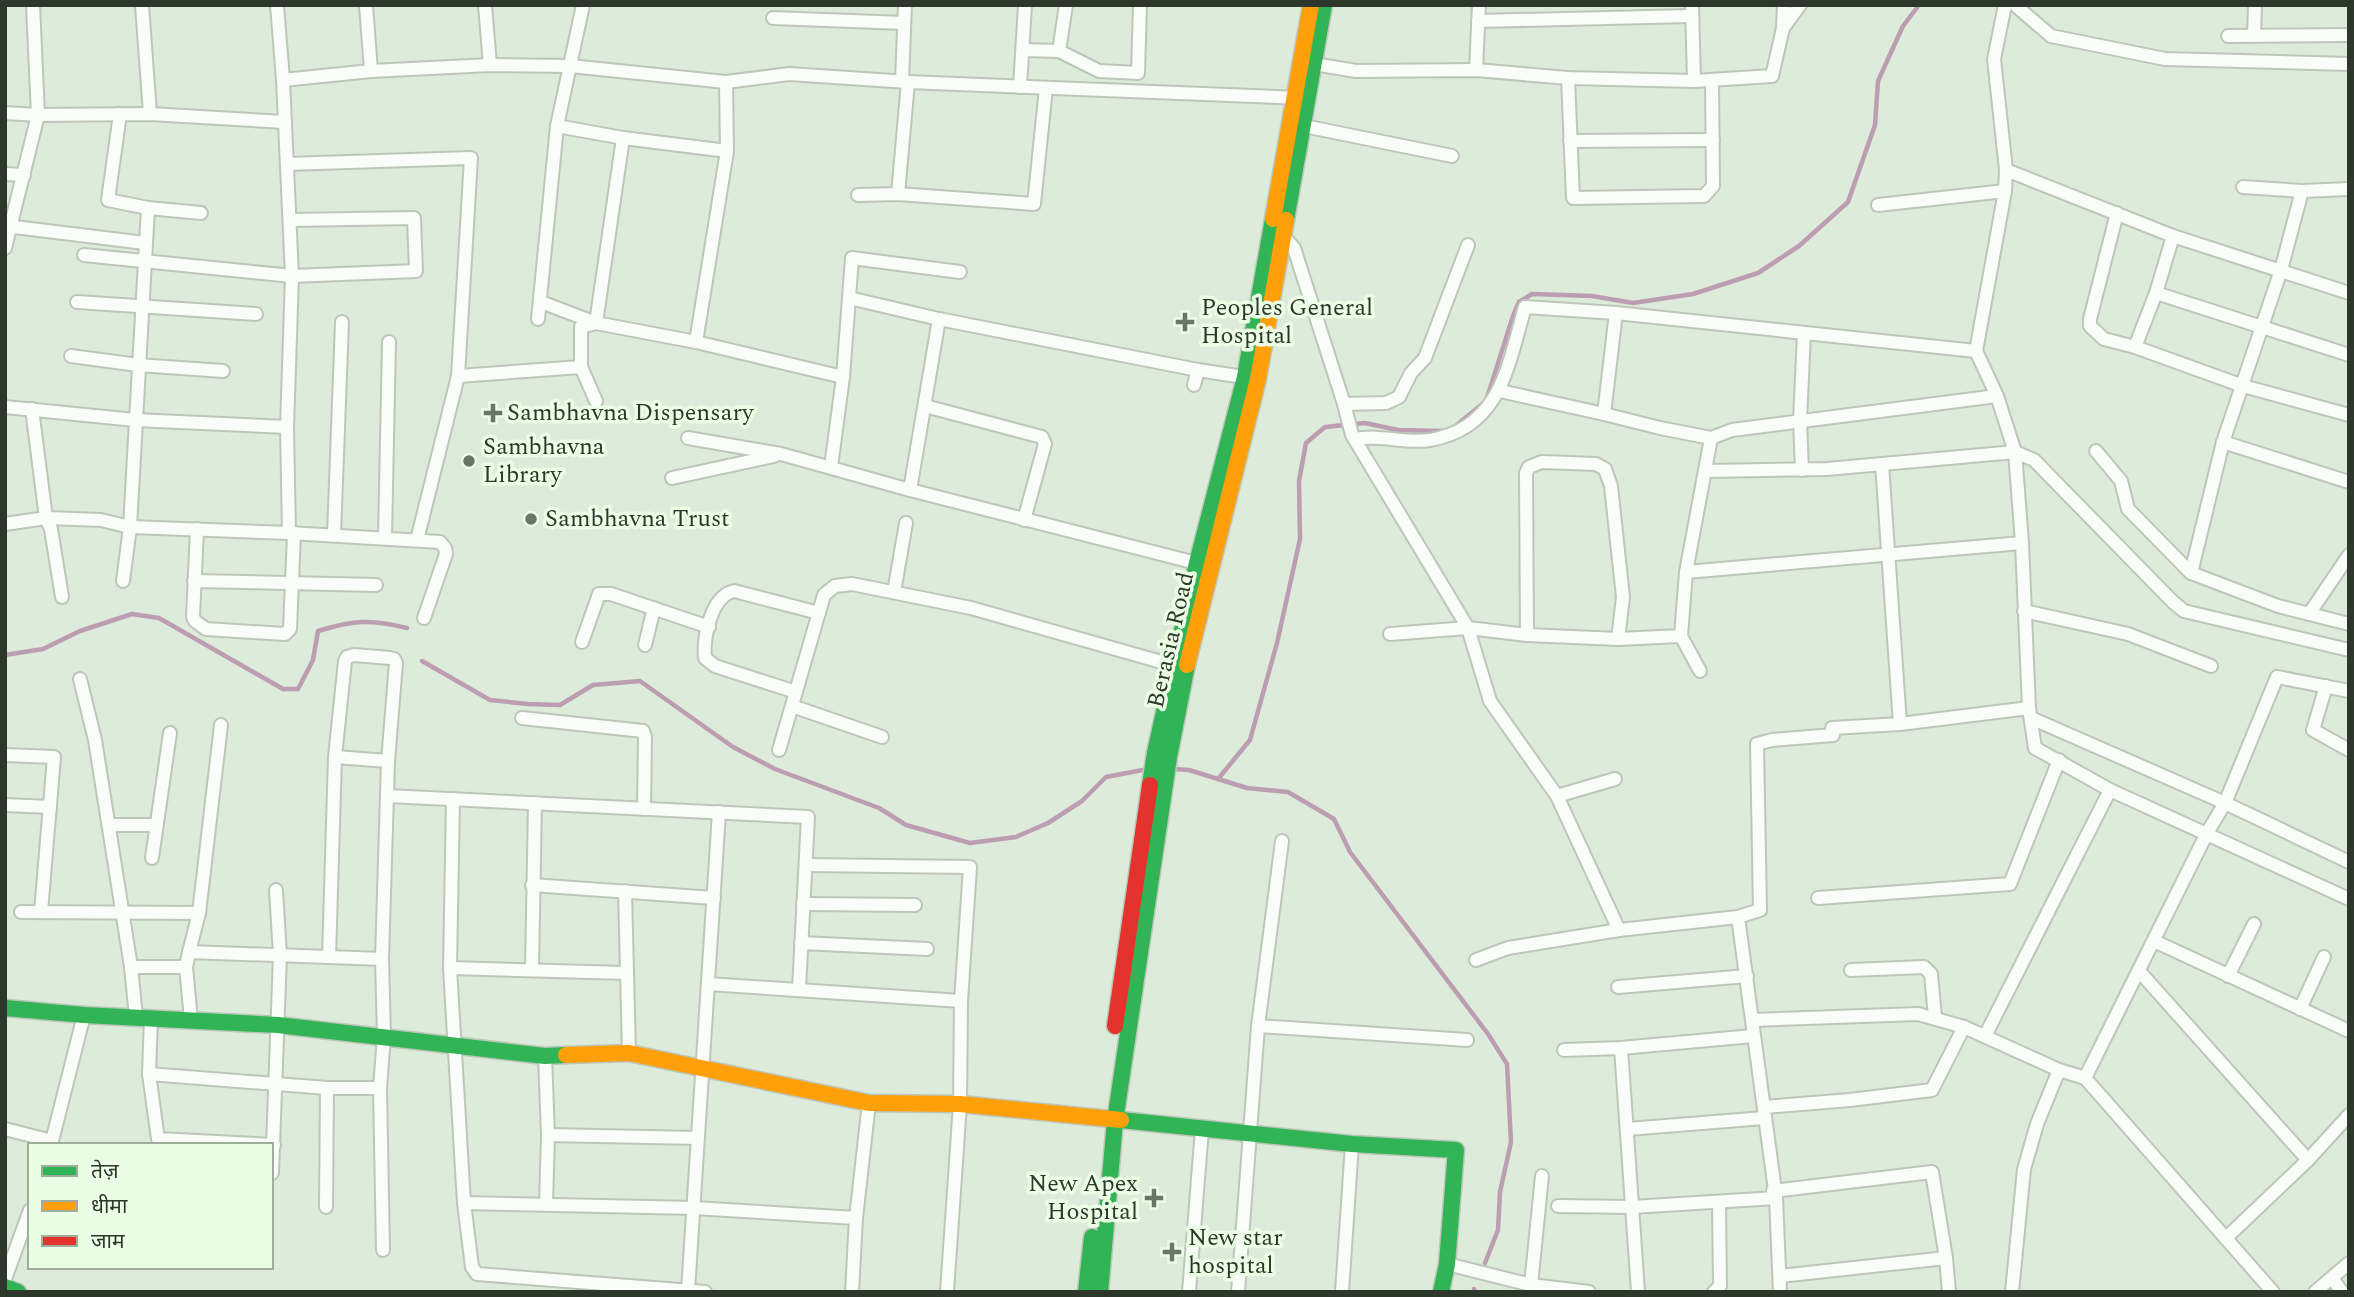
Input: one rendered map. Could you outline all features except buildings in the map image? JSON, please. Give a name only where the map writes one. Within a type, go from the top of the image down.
[{"type":"main road","name":"Berasia Road","points":[[1251,378],[1301,98],[1311,5]]},
{"type":"main road","name":"Berasia Road","points":[[1086,1292],[1162,755],[1204,565],[1284,237],[1304,126],[1301,98],[1314,64],[1324,5]]},
{"type":"main road","points":[[5,1008],[85,1016],[278,1025],[545,1056],[629,1053],[869,1103],[960,1104],[1251,1135],[1456,1150],[1447,1264],[1441,1292]]},
{"type":"main road","name":"Berasia Road","points":[[1100,1292],[1109,1120]]},
{"type":"main road","points":[[5,1287],[18,1292]]},
{"type":"street","points":[[5,248],[8,226],[24,176],[38,115],[33,5]]},
{"type":"street","points":[[142,5],[150,114]]},
{"type":"street","points":[[197,529],[193,617],[198,625],[206,629],[285,634],[290,629],[292,585],[287,427],[292,276],[283,80],[276,5]]},
{"type":"street","points":[[366,5],[372,71]]},
{"type":"street","points":[[485,5],[490,65]]},
{"type":"street","points":[[538,319],[557,126],[583,5]]},
{"type":"street","points":[[898,194],[905,81],[905,5]]},
{"type":"street","points":[[1020,87],[1025,5]]},
{"type":"street","points":[[1059,51],[1066,5]]},
{"type":"street","points":[[1138,90],[1140,5]]},
{"type":"street","points":[[1476,70],[1479,5]]},
{"type":"street","points":[[1314,64],[1356,71],[1476,70],[1568,78],[1712,81],[1772,76],[1783,28],[1784,5]]},
{"type":"street","points":[[1783,28],[1800,5]]},
{"type":"street","points":[[2005,5],[1994,59],[2006,170],[2005,191],[1976,351],[1997,396],[2015,452],[2030,713],[2035,748],[2110,790],[2349,900]]},
{"type":"street","points":[[2015,5],[2051,36],[2165,59],[2349,64]]},
{"type":"street","points":[[2254,36],[2255,5]]},
{"type":"street","points":[[1478,21],[1691,11],[1694,81]]},
{"type":"street","points":[[773,18],[904,23]]},
{"type":"street","points":[[2228,36],[2349,36]]},
{"type":"street","points":[[1023,50],[1059,51],[1099,71],[1138,73]]},
{"type":"street","points":[[283,80],[372,71],[490,65],[570,66],[726,82],[789,74],[1020,87],[1301,98]]},
{"type":"street","points":[[1568,78],[1573,198],[1704,196],[1713,186],[1712,81]]},
{"type":"street","points":[[696,342],[727,151],[726,82]]},
{"type":"street","points":[[858,194],[898,194],[1034,204],[1046,88]]},
{"type":"street","points":[[5,113],[150,114],[285,122]]},
{"type":"street","points":[[120,114],[108,200],[148,208],[201,213]]},
{"type":"street","points":[[557,126],[623,138],[727,151]]},
{"type":"street","points":[[1304,126],[1452,156]]},
{"type":"street","points":[[596,323],[623,138]]},
{"type":"street","points":[[1570,141],[1713,140]]},
{"type":"street","points":[[287,164],[471,158],[458,376],[417,540]]},
{"type":"street","points":[[2006,170],[2173,236],[2349,293]]},
{"type":"street","points":[[5,174],[24,176]]},
{"type":"street","points":[[2243,187],[2302,191],[2349,189]]},
{"type":"street","points":[[1878,205],[2005,191]]},
{"type":"street","points":[[2190,573],[2223,442],[2281,270],[2302,191]]},
{"type":"street","points":[[123,581],[130,527],[148,208]]},
{"type":"street","points":[[2117,213],[2090,319],[2090,326],[2104,339],[2243,386],[2349,415]]},
{"type":"street","points":[[84,255],[292,276],[416,271],[414,218],[290,220]]},
{"type":"street","points":[[8,226],[145,243]]},
{"type":"street","points":[[2135,348],[2156,293],[2173,236]]},
{"type":"street","points":[[1284,237],[1294,248],[1353,437],[1468,628],[1490,701],[1557,796],[1619,930]]},
{"type":"street","points":[[1346,409],[1386,403],[1399,397],[1412,373],[1425,358],[1468,245]]},
{"type":"street","points":[[831,467],[843,377],[852,258],[960,272]]},
{"type":"street","points":[[2156,293],[2261,329],[2349,355]]},
{"type":"street","points":[[849,298],[939,319],[1251,378]]},
{"type":"street","points":[[77,302],[256,314]]},
{"type":"street","points":[[541,302],[596,323],[696,342],[843,377]]},
{"type":"street","points":[[1353,437],[1428,440],[1459,432],[1479,418],[1500,391],[1525,307],[1616,313],[1976,351]]},
{"type":"street","points":[[1604,414],[1616,313]]},
{"type":"street","points":[[910,490],[939,319]]},
{"type":"street","points":[[334,535],[342,322]]},
{"type":"street","points":[[596,323],[580,327],[581,367],[596,401]]},
{"type":"street","points":[[1802,470],[1800,421],[1804,333]]},
{"type":"street","points":[[385,537],[389,342]]},
{"type":"street","points":[[71,356],[138,365],[223,371]]},
{"type":"street","points":[[458,376],[581,367]]},
{"type":"street","points":[[1194,386],[1198,370]]},
{"type":"street","points":[[1500,391],[1711,438],[1732,430],[1997,396]]},
{"type":"street","points":[[925,406],[1042,437],[1045,444],[1024,520]]},
{"type":"street","points":[[5,407],[135,420],[287,427]]},
{"type":"street","points":[[32,409],[46,518],[51,529],[62,597]]},
{"type":"street","points":[[688,438],[781,454],[1024,520],[1204,565]]},
{"type":"street","points":[[1700,671],[1681,636],[1686,572],[1711,438]]},
{"type":"street","points":[[2223,442],[2349,482]]},
{"type":"street","points":[[2096,451],[2121,481],[2128,509],[2190,573],[2278,606],[2349,624]]},
{"type":"street","points":[[1705,471],[1802,470],[2015,452],[2034,460],[2164,593],[2185,611],[2349,650]]},
{"type":"street","points":[[672,478],[781,454]]},
{"type":"street","points":[[1527,635],[1528,467],[1542,462],[1596,464],[1605,469],[1611,486],[1623,597],[1618,639]]},
{"type":"street","points":[[1882,464],[1900,724]]},
{"type":"street","points":[[5,524],[46,518],[102,520],[130,527],[385,537],[440,542],[446,554],[424,618]]},
{"type":"street","points":[[894,592],[906,523]]},
{"type":"street","points":[[1686,572],[2022,543]]},
{"type":"street","points":[[2309,614],[2349,555]]},
{"type":"street","points":[[194,581],[376,585]]},
{"type":"street","points":[[779,750],[824,595],[835,586],[852,584],[971,608],[1180,667]]},
{"type":"street","points":[[796,692],[715,666],[705,658],[704,646],[709,627],[716,604],[724,593],[734,591],[819,613]]},
{"type":"street","points":[[582,642],[599,594],[611,594],[709,627]]},
{"type":"street","points":[[645,645],[654,608]]},
{"type":"street","points":[[2024,611],[2128,634],[2211,666]]},
{"type":"street","points":[[1390,634],[1468,628],[1527,635],[1618,639],[1681,636]]},
{"type":"street","points":[[329,957],[335,757],[345,661],[347,657],[354,655],[390,658],[396,663],[388,761],[382,959],[384,1036],[380,1088],[383,1250]]},
{"type":"street","points":[[2085,1078],[2225,803],[2277,677],[2349,691]]},
{"type":"street","points":[[80,678],[95,740],[131,967],[143,1018],[158,1139],[235,1143]]},
{"type":"street","points":[[2326,686],[2313,730],[2349,750]]},
{"type":"street","points":[[792,706],[882,737]]},
{"type":"street","points":[[1476,960],[1508,948],[1619,930],[1738,917],[1760,910],[1757,744],[1772,740],[1833,735],[1832,728],[2030,713],[2349,862]]},
{"type":"street","points":[[522,718],[643,731],[643,809]]},
{"type":"street","points":[[191,1020],[186,967],[199,913],[221,725]]},
{"type":"street","points":[[152,858],[170,733]]},
{"type":"street","points":[[5,755],[54,757],[41,912]]},
{"type":"street","points":[[335,757],[388,761]]},
{"type":"street","points":[[1818,898],[2010,884],[2059,760]]},
{"type":"street","points":[[1557,796],[1615,779]]},
{"type":"street","points":[[1986,1036],[2110,790]]},
{"type":"street","points":[[388,796],[808,817],[799,989]]},
{"type":"street","points":[[453,799],[450,968],[464,1203],[472,1267],[477,1274],[705,1292]]},
{"type":"street","points":[[531,968],[535,803]]},
{"type":"street","points":[[5,804],[50,807]]},
{"type":"street","points":[[688,1291],[719,812]]},
{"type":"street","points":[[109,824],[156,825]]},
{"type":"street","points":[[1238,1292],[1258,1026],[1282,841]]},
{"type":"street","points":[[806,864],[970,867],[961,1001],[960,1104],[947,1292]]},
{"type":"street","points":[[532,885],[714,898]]},
{"type":"street","points":[[273,1160],[280,955],[276,890]]},
{"type":"street","points":[[625,891],[629,1053]]},
{"type":"street","points":[[803,904],[915,905]]},
{"type":"street","points":[[21,912],[199,913]]},
{"type":"street","points":[[1738,917],[1775,1195],[1780,1292]]},
{"type":"street","points":[[2228,975],[2254,924]]},
{"type":"street","points":[[2154,941],[2349,1031]]},
{"type":"street","points":[[802,943],[927,950]]},
{"type":"street","points":[[189,952],[382,959]]},
{"type":"street","points":[[2300,1009],[2324,957]]},
{"type":"street","points":[[131,967],[186,967]]},
{"type":"street","points":[[1851,970],[1924,967],[1931,974],[1935,1017]]},
{"type":"street","points":[[450,968],[626,972]]},
{"type":"street","points":[[2139,971],[2308,1160]]},
{"type":"street","points":[[1618,987],[1747,976]]},
{"type":"street","points":[[708,985],[961,1001]]},
{"type":"street","points":[[1752,1020],[1918,1014],[1964,1027],[2059,1070],[2085,1078],[2273,1292]]},
{"type":"street","points":[[5,1129],[52,1143],[85,1016]]},
{"type":"street","points":[[1258,1026],[1467,1040]]},
{"type":"street","points":[[1628,1129],[1932,1090],[1964,1027]]},
{"type":"street","points":[[1564,1049],[1621,1048],[1753,1036]]},
{"type":"street","points":[[1621,1048],[1638,1292]]},
{"type":"street","points":[[545,1056],[548,1135],[546,1204]]},
{"type":"street","points":[[2011,1292],[2024,1169],[2037,1124],[2059,1070]]},
{"type":"street","points":[[149,1074],[327,1088],[380,1088]]},
{"type":"street","points":[[326,1207],[327,1088]]},
{"type":"street","points":[[852,1292],[856,1218],[869,1103]]},
{"type":"street","points":[[2226,1238],[2308,1160],[2349,1115]]},
{"type":"street","points":[[1189,1292],[1202,1129]]},
{"type":"street","points":[[548,1135],[698,1138]]},
{"type":"street","points":[[1342,1292],[1352,1144]]},
{"type":"street","points":[[1559,1206],[1632,1207],[1718,1203],[1932,1172],[1949,1292]]},
{"type":"street","points":[[1535,1287],[1542,1177]]},
{"type":"street","points":[[464,1203],[694,1208],[856,1218]]},
{"type":"street","points":[[1714,1292],[1720,1286],[1718,1203]]},
{"type":"street","points":[[5,1279],[9,1261],[28,1215]]},
{"type":"street","points":[[1780,1276],[1946,1258]]},
{"type":"street","points":[[1447,1264],[1535,1287],[1589,1292]]},
{"type":"street","points":[[2315,1292],[2349,1264]]},
{"type":"street","points":[[2332,1278],[2342,1292]]},
{"type":"waterway","points":[[1453,428],[1486,401],[1519,302],[1532,294],[1592,296],[1633,303],[1693,294],[1758,273],[1799,246],[1848,202],[1875,125],[1878,81],[1903,26],[1919,5]]},
{"type":"waterway","points":[[1218,779],[1250,740],[1277,643],[1300,539],[1299,481],[1306,443],[1325,427],[1365,423],[1398,430],[1442,431]]},
{"type":"waterway","points":[[5,655],[43,649],[80,631],[132,614],[159,618],[283,689],[298,689],[313,660],[318,631],[363,622],[407,628]]},
{"type":"waterway","points":[[422,661],[490,700],[528,704],[560,705],[593,685],[640,681],[733,747],[775,769],[879,808],[906,825],[970,843],[1016,837],[1048,823],[1082,801],[1106,777],[1148,769]]},
{"type":"waterway","points":[[1174,769],[1189,770],[1247,788],[1288,792],[1334,819],[1350,852],[1488,1034],[1507,1064],[1511,1142],[1500,1192],[1498,1230],[1485,1263]]},
{"type":"traffic: fast","points":[[1286,220],[1324,5]]},
{"type":"traffic: fast","points":[[1150,785],[1197,563],[1245,377],[1273,219]]},
{"type":"traffic: fast","points":[[1100,1292],[1115,1121],[1169,757],[1187,665]]},
{"type":"traffic: fast","points":[[5,1008],[278,1025],[545,1056],[566,1055]]},
{"type":"traffic: fast","points":[[1121,1120],[1352,1144],[1456,1150],[1447,1264],[1441,1292]]},
{"type":"traffic: fast","points":[[1086,1292],[1092,1237]]},
{"type":"traffic: fast","points":[[5,1287],[18,1292]]},
{"type":"traffic: slow","points":[[1273,219],[1311,5]]},
{"type":"traffic: slow","points":[[1187,665],[1258,379],[1286,220]]},
{"type":"traffic: slow","points":[[566,1055],[629,1053],[869,1103],[960,1104],[1121,1120]]},
{"type":"traffic: jam","points":[[1115,1026],[1150,785]]},
{"type":"place","name":"Peoples General Hospital","points":[[1185,322]]},
{"type":"place","name":"Sambhavna Dispensary","points":[[493,413]]},
{"type":"place","name":"Sambhavna Library","points":[[469,461]]},
{"type":"place","name":"Sambhavna Trust","points":[[531,519]]},
{"type":"place","name":"New Apex Hospital","points":[[1154,1198]]},
{"type":"place","name":"New star hospital","points":[[1172,1252]]}]
